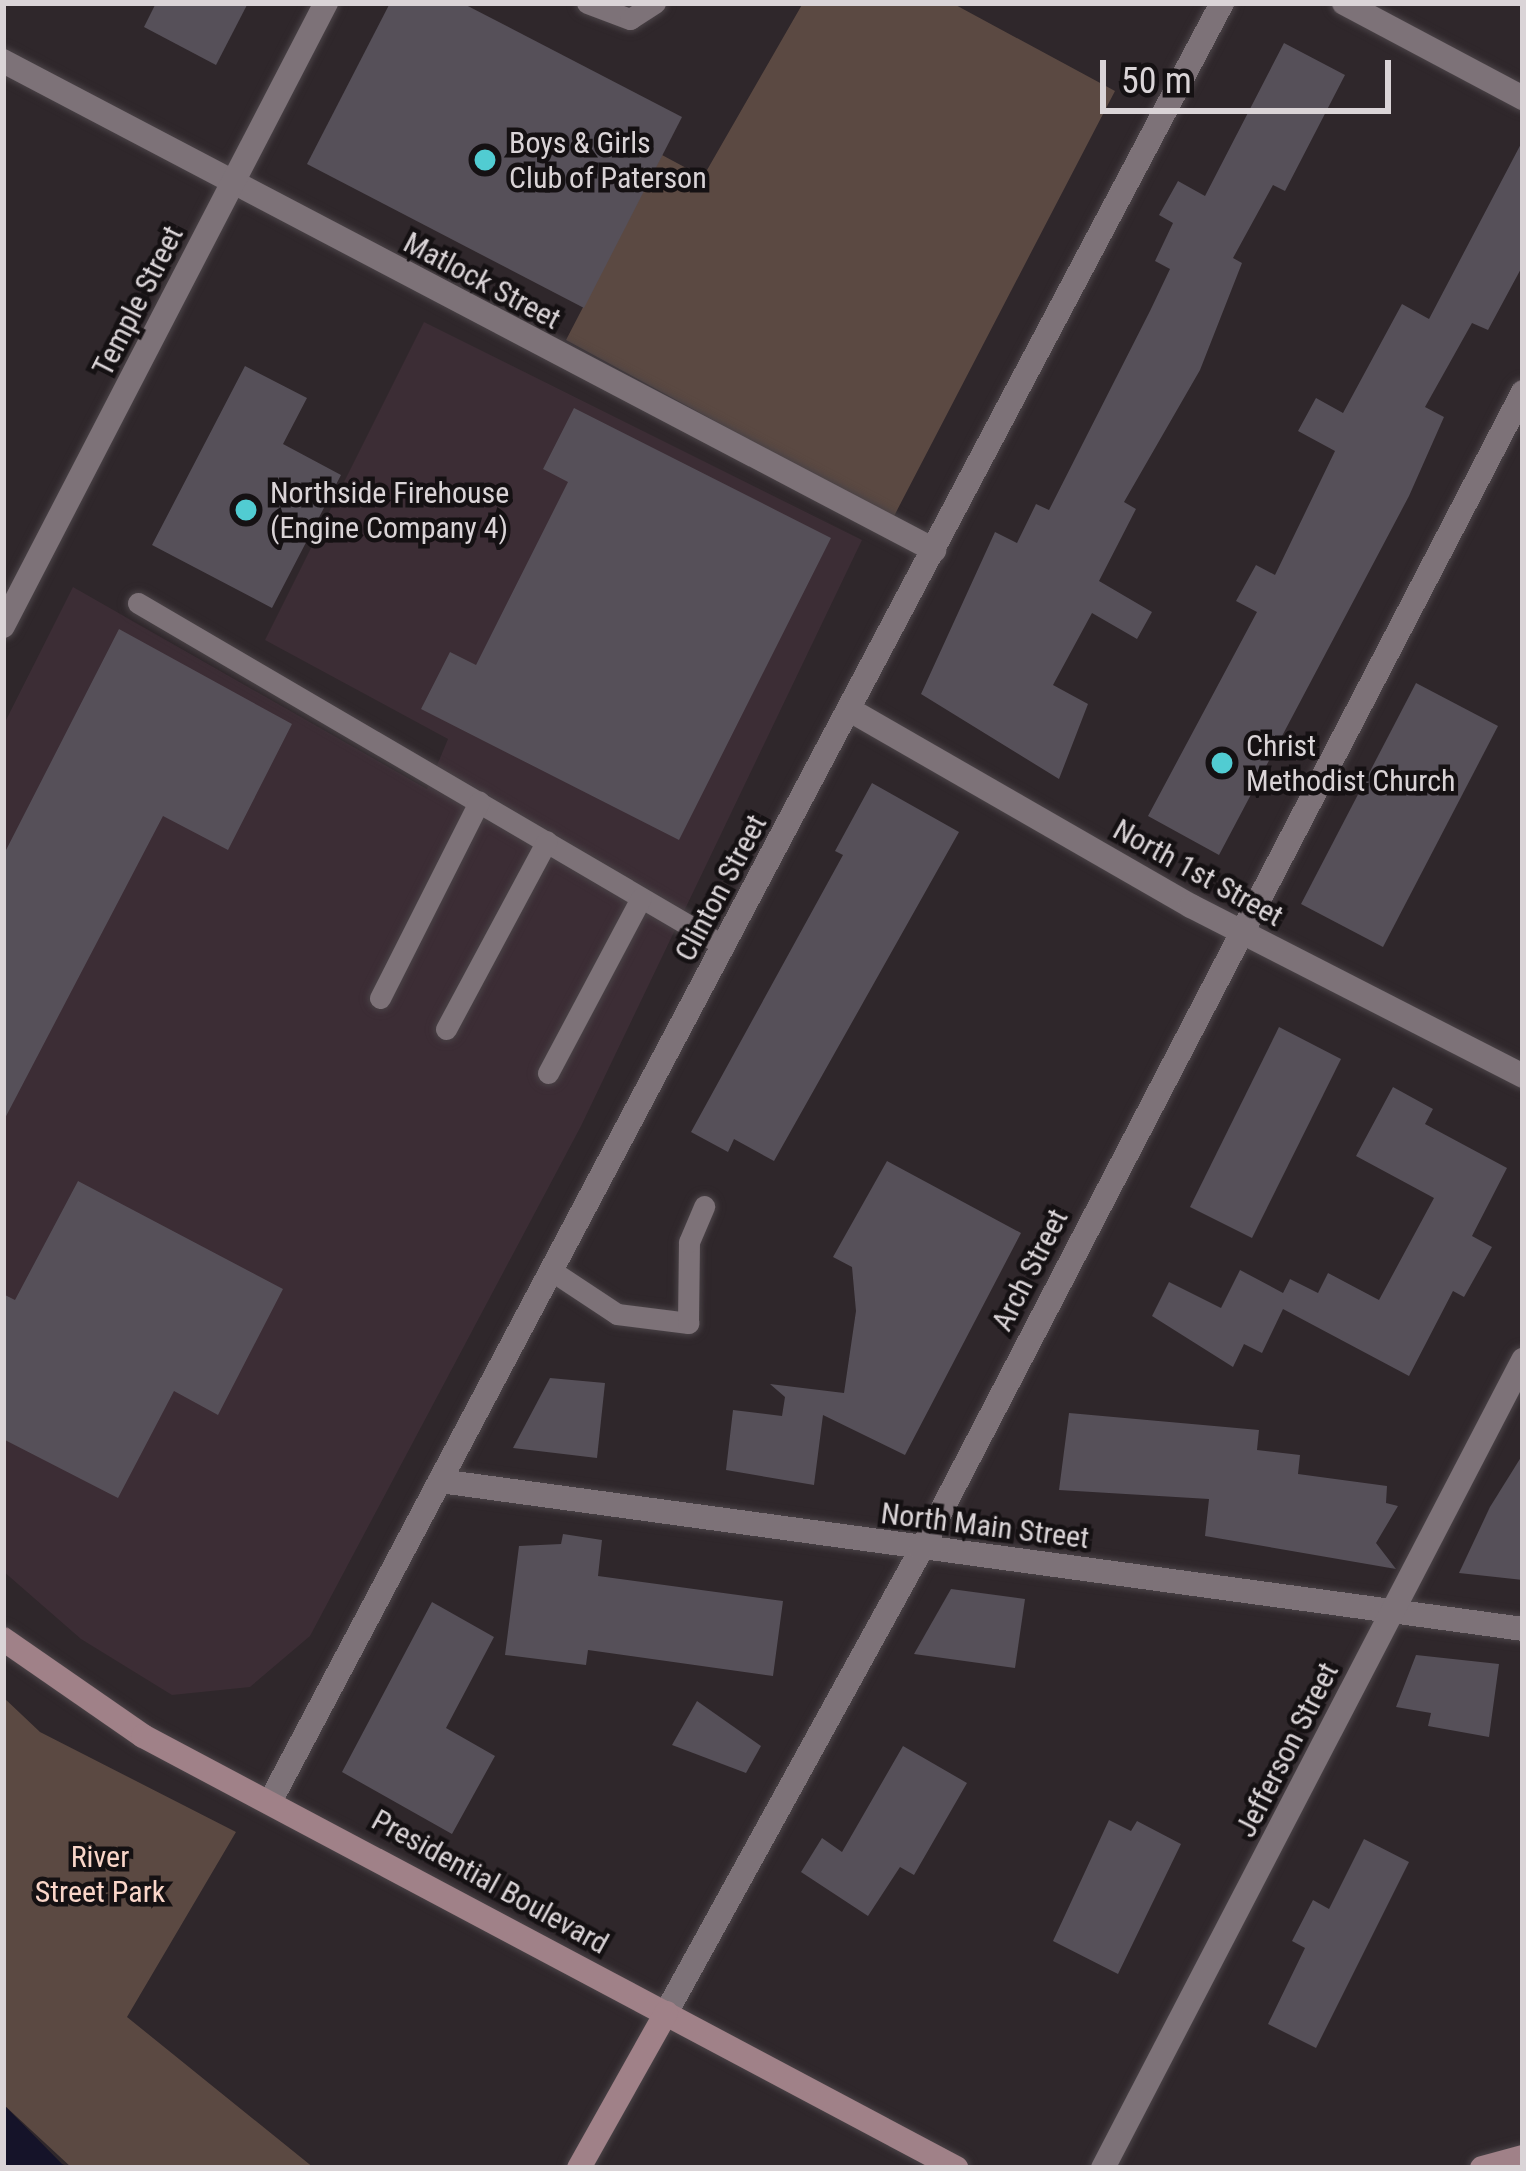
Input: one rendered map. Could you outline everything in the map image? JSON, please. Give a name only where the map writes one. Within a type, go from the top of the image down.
[{"type":"street","name":"Temple Street","points":[[3,626],[326,3]]},
{"type":"street","name":"Clinton Street","points":[[271,1800],[1222,3]]},
{"type":"street","points":[[1344,3],[1523,98]]},
{"type":"street","name":"Matlock Street","points":[[3,62],[934,550]]},
{"type":"street","name":"Arch Street","points":[[579,2168],[921,1550],[1237,930],[1523,392]]},
{"type":"street","name":"North 1st Street","points":[[850,710],[1237,930],[1523,1076]]},
{"type":"street","name":"Jefferson Street","points":[[1103,2168],[1523,1360]]},
{"type":"street","name":"North Main Street","points":[[440,1481],[1523,1629]]},
{"type":"street","name":"Presidential Boulevard","points":[[3,1639],[108,1715],[956,2168]]},
{"type":"street","points":[[1482,2168],[1523,2157]]},
{"type":"lane","points":[[587,3],[630,19],[656,3]]},
{"type":"lane","points":[[138,603],[724,946]]},
{"type":"lane","points":[[380,998],[479,802]]},
{"type":"lane","points":[[446,1029],[547,841]]},
{"type":"lane","points":[[548,1073],[641,898]]},
{"type":"lane","points":[[552,1271],[617,1314],[688,1323],[688,1242],[704,1206]]},
{"type":"shaded area","points":[[424,322],[862,540],[581,1126],[310,1636],[250,1687],[172,1695],[81,1639],[3,1571],[3,726],[73,587],[427,789],[448,739],[265,640]]},
{"type":"shaded area","points":[[3,2104],[62,2164],[72,2168],[3,2168]]},
{"type":"green space","points":[[803,3],[952,3],[1115,91],[893,518],[566,340],[662,155],[703,177]]},
{"type":"green space","name":"River Street Park","points":[[3,1697],[40,1732],[236,1832],[127,2017],[314,2168],[72,2168],[3,2104]]},
{"type":"building","points":[[156,3],[248,3],[216,65],[144,27]]},
{"type":"building","name":"Boys & Girls Club of Paterson","points":[[390,3],[462,3],[682,117],[584,308],[307,164]]},
{"type":"building","points":[[1284,43],[1345,75],[1285,191],[1273,185],[1233,258],[1242,263],[1200,370],[1124,502],[1136,509],[1099,581],[1152,612],[1137,639],[1092,613],[1053,685],[1088,704],[1059,779],[921,694],[995,532],[1017,543],[1036,504],[1049,510],[1150,311],[1170,269],[1155,261],[1173,223],[1159,215],[1178,181],[1205,196]]},
{"type":"building","points":[[1523,140],[1523,265],[1488,330],[1472,323],[1425,407],[1444,417],[1409,496],[1219,855],[1148,816],[1257,612],[1236,601],[1256,565],[1275,575],[1335,451],[1298,431],[1316,398],[1343,413],[1402,304],[1429,319]]},
{"type":"building","name":"Northside Firehouse (Engine Company 4)","points":[[245,366],[307,398],[283,444],[341,475],[272,608],[152,545]]},
{"type":"building","points":[[574,408],[831,538],[679,840],[421,709],[450,652],[476,665],[568,482],[543,469]]},
{"type":"building","points":[[119,629],[292,724],[228,850],[163,816],[3,1122],[3,856]]},
{"type":"building","points":[[1416,683],[1498,726],[1383,947],[1301,904]]},
{"type":"building","points":[[872,783],[959,832],[774,1161],[734,1139],[728,1152],[691,1132],[843,855],[835,851]]},
{"type":"building","points":[[1279,1027],[1341,1059],[1252,1238],[1190,1207]]},
{"type":"building","points":[[1393,1087],[1433,1109],[1425,1124],[1507,1168],[1472,1236],[1492,1247],[1464,1297],[1453,1291],[1409,1376],[1283,1309],[1262,1353],[1244,1344],[1233,1367],[1152,1316],[1169,1282],[1221,1308],[1240,1270],[1283,1293],[1290,1279],[1318,1293],[1328,1273],[1379,1300],[1434,1198],[1356,1156]]},
{"type":"building","points":[[887,1161],[1021,1233],[905,1455],[823,1415],[814,1485],[726,1470],[733,1410],[782,1416],[785,1397],[770,1384],[844,1393],[856,1311],[852,1267],[833,1257]]},
{"type":"building","points":[[78,1181],[283,1289],[218,1415],[174,1391],[118,1498],[3,1439],[3,1294],[15,1300]]},
{"type":"building","points":[[550,1378],[605,1383],[597,1458],[513,1448]]},
{"type":"building","points":[[1069,1413],[1259,1430],[1257,1450],[1300,1455],[1298,1474],[1387,1486],[1386,1503],[1398,1506],[1376,1543],[1396,1569],[1205,1536],[1209,1499],[1059,1490]]},
{"type":"building","points":[[1523,1454],[1523,1580],[1459,1573],[1490,1507]]},
{"type":"building","points":[[563,1534],[602,1540],[598,1576],[783,1601],[773,1676],[588,1650],[586,1665],[505,1655],[519,1546],[561,1544]]},
{"type":"building","points":[[951,1589],[1025,1599],[1015,1668],[914,1654]]},
{"type":"building","points":[[432,1602],[494,1637],[446,1728],[495,1756],[452,1834],[342,1772]]},
{"type":"building","points":[[1416,1655],[1499,1664],[1489,1737],[1428,1726],[1431,1713],[1396,1707]]},
{"type":"building","points":[[697,1701],[761,1746],[746,1773],[672,1745]]},
{"type":"building","points":[[903,1746],[967,1783],[914,1875],[900,1867],[868,1916],[801,1872],[822,1838],[842,1852]]},
{"type":"building","points":[[1109,1820],[1131,1831],[1137,1821],[1181,1844],[1118,1974],[1053,1941]]},
{"type":"building","points":[[1364,1839],[1409,1862],[1316,2048],[1268,2024],[1305,1948],[1292,1941],[1313,1900],[1329,1909]]},
{"type":"place","name":"Boys & Girls Club of Paterson","points":[[485,160]]},
{"type":"place","name":"Northside Firehouse (Engine Company 4)","points":[[246,510]]},
{"type":"place","name":"Christ Methodist Church","points":[[1222,763]]}]
